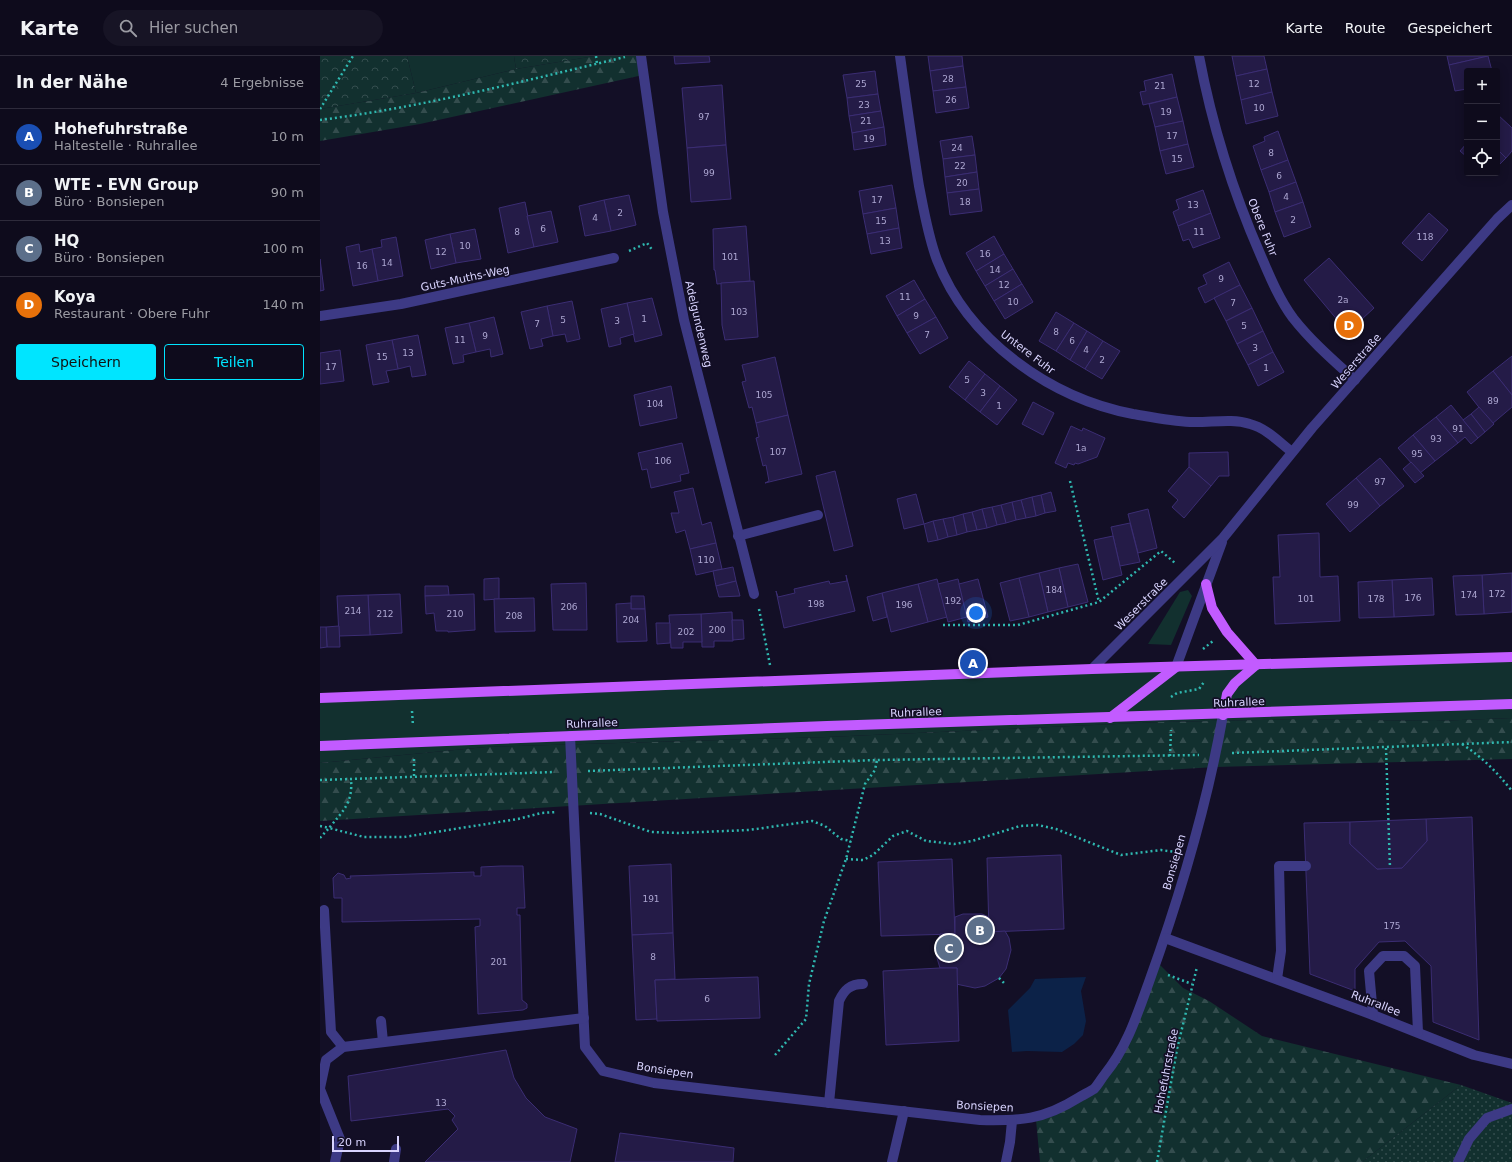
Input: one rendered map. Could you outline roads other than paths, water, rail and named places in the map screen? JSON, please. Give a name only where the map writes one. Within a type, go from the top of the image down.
[{"type":"main road","points":[[1206,584],[1212,608],[1227,632],[1256,665]]},
{"type":"main road","points":[[320,698],[1092,669],[1512,657]]},
{"type":"main road","points":[[1223,715],[1227,694],[1235,683],[1256,665]]},
{"type":"main road","points":[[1110,718],[1176,667]]},
{"type":"main road","name":"Ruhrallee","points":[[320,746],[835,726],[1223,715],[1512,704]]},
{"type":"street","name":"Adelgundenweg","points":[[641,56],[663,212],[684,320],[754,594]]},
{"type":"street","name":"Untere Fuhr","points":[[900,56],[926,226],[937,261],[954,293],[975,323],[1001,349],[1024,367],[1049,383],[1078,397],[1132,414],[1189,422],[1238,421],[1252,424],[1265,431],[1292,452]]},
{"type":"street","name":"Obere Fuhr","points":[[1199,56],[1228,171],[1249,228],[1275,288],[1292,317],[1314,342],[1355,380]]},
{"type":"street","name":"Weserstraße","points":[[1092,669],[1223,538],[1292,452],[1497,219],[1512,205]]},
{"type":"street","name":"Guts-Muths-Weg","points":[[320,316],[401,304],[614,258]]},
{"type":"street","points":[[738,536],[818,515]]},
{"type":"street","name":"Weserstraße","points":[[1176,667],[1223,538]]},
{"type":"street","name":"Bonsiepen","points":[[570,736],[585,1047],[603,1071],[654,1083],[980,1120],[1012,1121],[1038,1117],[1065,1106],[1094,1088],[1114,1063],[1130,1036],[1165,938],[1216,754],[1223,715]]},
{"type":"street","points":[[1277,979],[1281,951],[1279,866],[1306,866]]},
{"type":"street","points":[[324,910],[331,1032],[342,1047]]},
{"type":"street","name":"Ruhrallee","points":[[1165,938],[1418,1032],[1474,1055],[1512,1064]]},
{"type":"street","points":[[1373,1015],[1369,971],[1383,956],[1404,956],[1415,966],[1418,1032]]},
{"type":"street","points":[[829,1103],[839,1000],[844,990],[854,984],[863,984]]},
{"type":"street","points":[[335,1162],[340,1139],[320,1088],[326,1060],[342,1047],[584,1018]]},
{"type":"street","points":[[381,1020],[383,1042]]},
{"type":"street","points":[[1458,1162],[1469,1139],[1487,1118],[1512,1109]]},
{"type":"street","points":[[892,1162],[904,1111]]},
{"type":"street","points":[[1006,1162],[1012,1121]]},
{"type":"street","points":[[394,1162],[396,1149]]},
{"type":"water","points":[[1086,977],[1081,991],[1086,1021],[1083,1035],[1074,1044],[1062,1052],[1012,1052],[1008,1010],[1030,988],[1035,979]]},
{"type":"place","name":"Koya","points":[[1349,325]]},
{"type":"place","name":"Hohefuhrstraße","points":[[973,663]]},
{"type":"place","name":"WTE - EVN Group","points":[[980,930]]},
{"type":"place","name":"HQ","points":[[949,948]]}]
